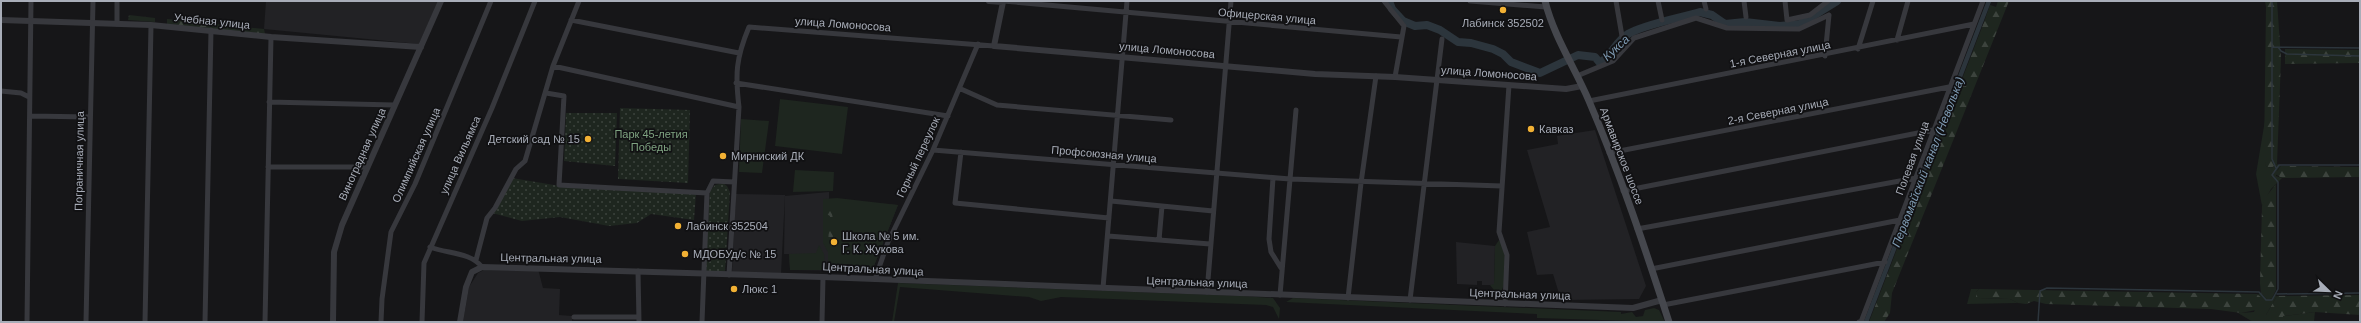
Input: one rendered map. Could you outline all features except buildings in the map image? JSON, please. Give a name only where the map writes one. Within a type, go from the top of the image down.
[{"type":"main road","name":"Армавирское шоссе","points":[[1546,4],[1571,66],[1589,101],[1637,229],[1669,322]]},
{"type":"street","points":[[27,322],[31,1]]},
{"type":"street","name":"Пограничная улица","points":[[86,322],[93,1]]},
{"type":"street","points":[[117,1],[117,24]]},
{"type":"street","name":"Виноградная улица","points":[[333,322],[334,252],[342,225],[441,1]]},
{"type":"street","name":"Олимпийская улица","points":[[381,322],[382,299],[391,232],[415,184],[491,1]]},
{"type":"street","name":"улица Вильямса","points":[[422,322],[424,264],[430,247],[492,108],[535,1]]},
{"type":"street","points":[[476,260],[487,218],[495,208],[516,169],[526,161],[553,66],[579,1]]},
{"type":"street","name":"Офицерская улица","points":[[989,1],[1401,37]]},
{"type":"street","points":[[1103,288],[1127,1]]},
{"type":"street","points":[[1207,292],[1231,1]]},
{"type":"street","points":[[1384,1],[1404,26],[1395,77]]},
{"type":"street","points":[[1470,1],[1546,4]]},
{"type":"street","points":[[1616,1],[1622,36]]},
{"type":"street","points":[[1658,1],[1662,20]]},
{"type":"street","points":[[1704,1],[1706,9]]},
{"type":"street","points":[[1744,1],[1746,16]]},
{"type":"street","points":[[1785,1],[1787,20],[1810,15],[1828,1]]},
{"type":"street","points":[[1858,49],[1873,1]]},
{"type":"street","points":[[1898,40],[1908,1]]},
{"type":"street","name":"Полевая улица","points":[[1860,322],[1885,262],[1933,130],[1983,1]]},
{"type":"street","points":[[994,46],[1003,2]]},
{"type":"street","points":[[1577,76],[1613,61],[1634,38],[1696,18],[1727,28],[1799,29],[1829,15],[1825,56]]},
{"type":"street","name":"Учебная улица","points":[[1,20],[152,25],[271,37],[421,46]]},
{"type":"street","points":[[571,20],[739,53],[736,83],[739,107],[729,275]]},
{"type":"street","name":"1-я Северная улица","points":[[1589,101],[1825,56],[1974,24]]},
{"type":"street","points":[[145,322],[152,25]]},
{"type":"street","name":"улица Ломоносова","points":[[739,53],[749,27],[1123,56],[1315,74],[1436,79],[1566,89],[1582,86]]},
{"type":"street","points":[[205,322],[211,30]]},
{"type":"street","points":[[265,322],[271,37]]},
{"type":"street","points":[[1410,300],[1442,39]]},
{"type":"street","name":"Горный переулок","points":[[876,279],[888,242],[961,89],[978,44]]},
{"type":"street","points":[[553,66],[739,107]]},
{"type":"street","points":[[1348,298],[1361,182],[1376,76]]},
{"type":"street","points":[[736,83],[948,116]]},
{"type":"street","points":[[1505,304],[1507,255],[1499,232],[1509,85]]},
{"type":"street","name":"2-я Северная улица","points":[[1609,153],[1950,87]]},
{"type":"street","points":[[961,89],[997,105],[1117,114],[1171,120]]},
{"type":"street","points":[[1,91],[21,93],[29,97]]},
{"type":"street","points":[[546,93],[564,96],[559,185],[707,193]]},
{"type":"street","points":[[269,102],[394,105]]},
{"type":"street","points":[[1280,295],[1281,268],[1296,110]]},
{"type":"street","points":[[30,116],[90,117]]},
{"type":"street","points":[[1623,192],[1933,130]]},
{"type":"street","name":"Профсоюзная улица","points":[[933,150],[1273,178],[1423,185],[1502,186]]},
{"type":"street","points":[[961,152],[955,203],[1109,218]]},
{"type":"street","points":[[268,166],[367,167]]},
{"type":"street","points":[[1273,178],[1269,239],[1271,252],[1281,268]]},
{"type":"street","points":[[1637,229],[1916,178]]},
{"type":"street","points":[[702,322],[707,193],[713,181],[734,182]]},
{"type":"street","points":[[1111,201],[1213,211]]},
{"type":"street","points":[[1159,240],[1162,206]]},
{"type":"street","points":[[1651,269],[1900,220]]},
{"type":"street","points":[[1108,236],[1210,244]]},
{"type":"street","points":[[430,247],[476,260],[482,267],[472,272],[466,287],[460,322]]},
{"type":"street","points":[[1662,303],[1885,262]]},
{"type":"street","name":"Центральная улица","points":[[482,267],[823,277],[1632,308],[1662,303]]},
{"type":"street","points":[[574,317],[639,320],[638,271]]},
{"type":"street","points":[[822,322],[823,277]]},
{"type":"shaded area","points":[[266,1],[438,1],[419,44],[264,29]]},
{"type":"shaded area","points":[[1595,130],[1646,286],[1639,299],[1561,300],[1553,274],[1537,275],[1527,232],[1550,227],[1527,150],[1558,144],[1557,136]]},
{"type":"shaded area","name":"Школа № 5 им. Г. К. Жукова","points":[[829,192],[829,199],[898,205],[872,271],[790,270],[789,254],[784,254],[785,196]]},
{"type":"shaded area","points":[[736,194],[785,195],[781,274],[732,272]]},
{"type":"shaded area","points":[[1456,242],[1495,246],[1494,285],[1482,285],[1482,281],[1477,281],[1477,285],[1457,284]]},
{"type":"shaded area","points":[[538,269],[543,288],[560,289],[559,315],[572,316],[572,322],[463,322],[469,287],[478,273],[484,270]]},
{"type":"green space","points":[[1998,1],[2009,1],[1892,293],[1890,313],[1884,322],[1869,322],[1990,5],[1996,7]]},
{"type":"green space","points":[[2265,1],[2277,1],[2281,59],[2277,164],[2271,168],[2266,166],[2264,156]]},
{"type":"green space","points":[[129,15],[155,18],[155,22],[128,20]]},
{"type":"green space","points":[[167,19],[264,29],[265,34],[167,24]]},
{"type":"green space","points":[[2285,49],[2360,50],[2360,63],[2285,64]]},
{"type":"green space","points":[[780,99],[848,107],[842,154],[775,146]]},
{"type":"green space","name":"Парк 45-летия Победы","points":[[620,108],[690,110],[688,183],[618,179]]},
{"type":"green space","points":[[566,113],[617,113],[615,166],[564,161]]},
{"type":"green space","points":[[741,119],[769,121],[762,173],[739,172]]},
{"type":"green space","points":[[2265,120],[2266,166],[2271,168],[2277,164],[2281,166],[2278,169],[2276,176],[2282,178],[2271,189],[2262,206],[2256,174]]},
{"type":"green space","points":[[2281,166],[2360,167],[2360,177],[2282,178],[2275,174]]},
{"type":"green space","points":[[795,170],[834,172],[833,191],[793,192]]},
{"type":"green space","points":[[512,178],[560,186],[696,193],[694,220],[651,214],[637,223],[609,226],[560,217],[522,221],[492,213]]},
{"type":"green space","points":[[723,183],[727,186],[730,192],[725,271],[705,271],[710,191],[715,185]]},
{"type":"green space","points":[[2276,184],[2276,290],[2272,298],[2268,300],[2261,293],[2260,283],[2262,206],[2265,198]]},
{"type":"green space","points":[[837,198],[898,205],[872,271],[828,270],[828,252],[823,243],[823,199]]},
{"type":"green space","points":[[830,199],[834,200],[834,205],[832,206],[833,227],[837,231],[831,239],[838,243],[834,247],[828,243],[830,216],[825,213],[825,207],[830,206]]},
{"type":"green space","points":[[1499,240],[1506,259],[1506,274],[1503,288],[1500,293],[1497,294],[1490,285],[1494,284],[1495,246]]},
{"type":"green space","points":[[819,245],[824,254],[825,270],[790,270],[789,254],[816,253]]},
{"type":"green space","points":[[898,283],[1273,298],[1280,308],[1279,319],[1273,307],[1266,305],[1061,297],[1041,301],[1029,297],[900,287],[894,322],[892,322]]},
{"type":"green space","points":[[1971,289],[1979,289],[1976,292],[1979,298],[2010,299],[2018,303],[1967,304]]},
{"type":"green space","points":[[1979,289],[2257,294],[2264,300],[2265,303],[2261,309],[2241,313],[2211,309],[2046,304],[2034,301],[2026,304],[2018,303],[2010,299],[1979,298],[1976,297],[1976,292]]},
{"type":"green space","points":[[2261,293],[2269,300],[2275,295],[2277,296],[2266,315],[2266,322],[2253,322],[2238,313],[2254,312],[2259,295],[2257,294]]},
{"type":"green space","points":[[2360,295],[2360,315],[2315,312],[2283,316],[2283,322],[2266,322],[2266,315],[2277,296]]},
{"type":"green space","points":[[1293,298],[1621,312],[1621,314],[1632,312],[1636,317],[1643,316],[1645,310],[1654,308],[1659,310],[1665,322],[1537,318],[1537,314],[1286,302]]},
{"type":"green space","points":[[2315,312],[2314,322],[2283,322],[2283,316]]},
{"type":"waterway","name":"Кукса","points":[[1389,1],[1392,9],[1403,21],[1415,26],[1427,25],[1440,30],[1458,42],[1471,43],[1493,49],[1503,54],[1511,62],[1540,73],[1578,55],[1595,57],[1600,63],[1608,56],[1620,40],[1635,30],[1700,12],[1712,15],[1725,24],[1745,22],[1780,26],[1800,24],[1837,1]]},
{"type":"waterway","name":"Первомайский канал (Неволька)","points":[[1866,322],[1989,1]]},
{"type":"waterway","points":[[2272,1],[2272,159],[2276,168]]},
{"type":"waterway","points":[[2272,47],[2360,48]]},
{"type":"waterway","points":[[2278,47],[2281,51],[2287,54],[2360,56]]},
{"type":"waterway","points":[[2038,322],[2040,291],[2047,288],[2259,292],[2266,300],[2272,300],[2278,289],[2278,182],[2272,175],[2279,165],[2360,165]]},
{"type":"waterway","points":[[2277,294],[2360,293]]},
{"type":"place","name":"Лабинск 352502","points":[[1503,10]]},
{"type":"place","name":"Кавказ","points":[[1531,129]]},
{"type":"place","name":"Детский сад № 15","points":[[588,139]]},
{"type":"place","name":"Мирниский ДК","points":[[723,156]]},
{"type":"place","name":"Лабинск 352504","points":[[678,226]]},
{"type":"place","name":"Школа № 5 им. Г. К. Жукова","points":[[834,242]]},
{"type":"place","name":"МДОБУд/с № 15","points":[[685,254]]},
{"type":"place","name":"Люкс 1","points":[[734,289]]}]
